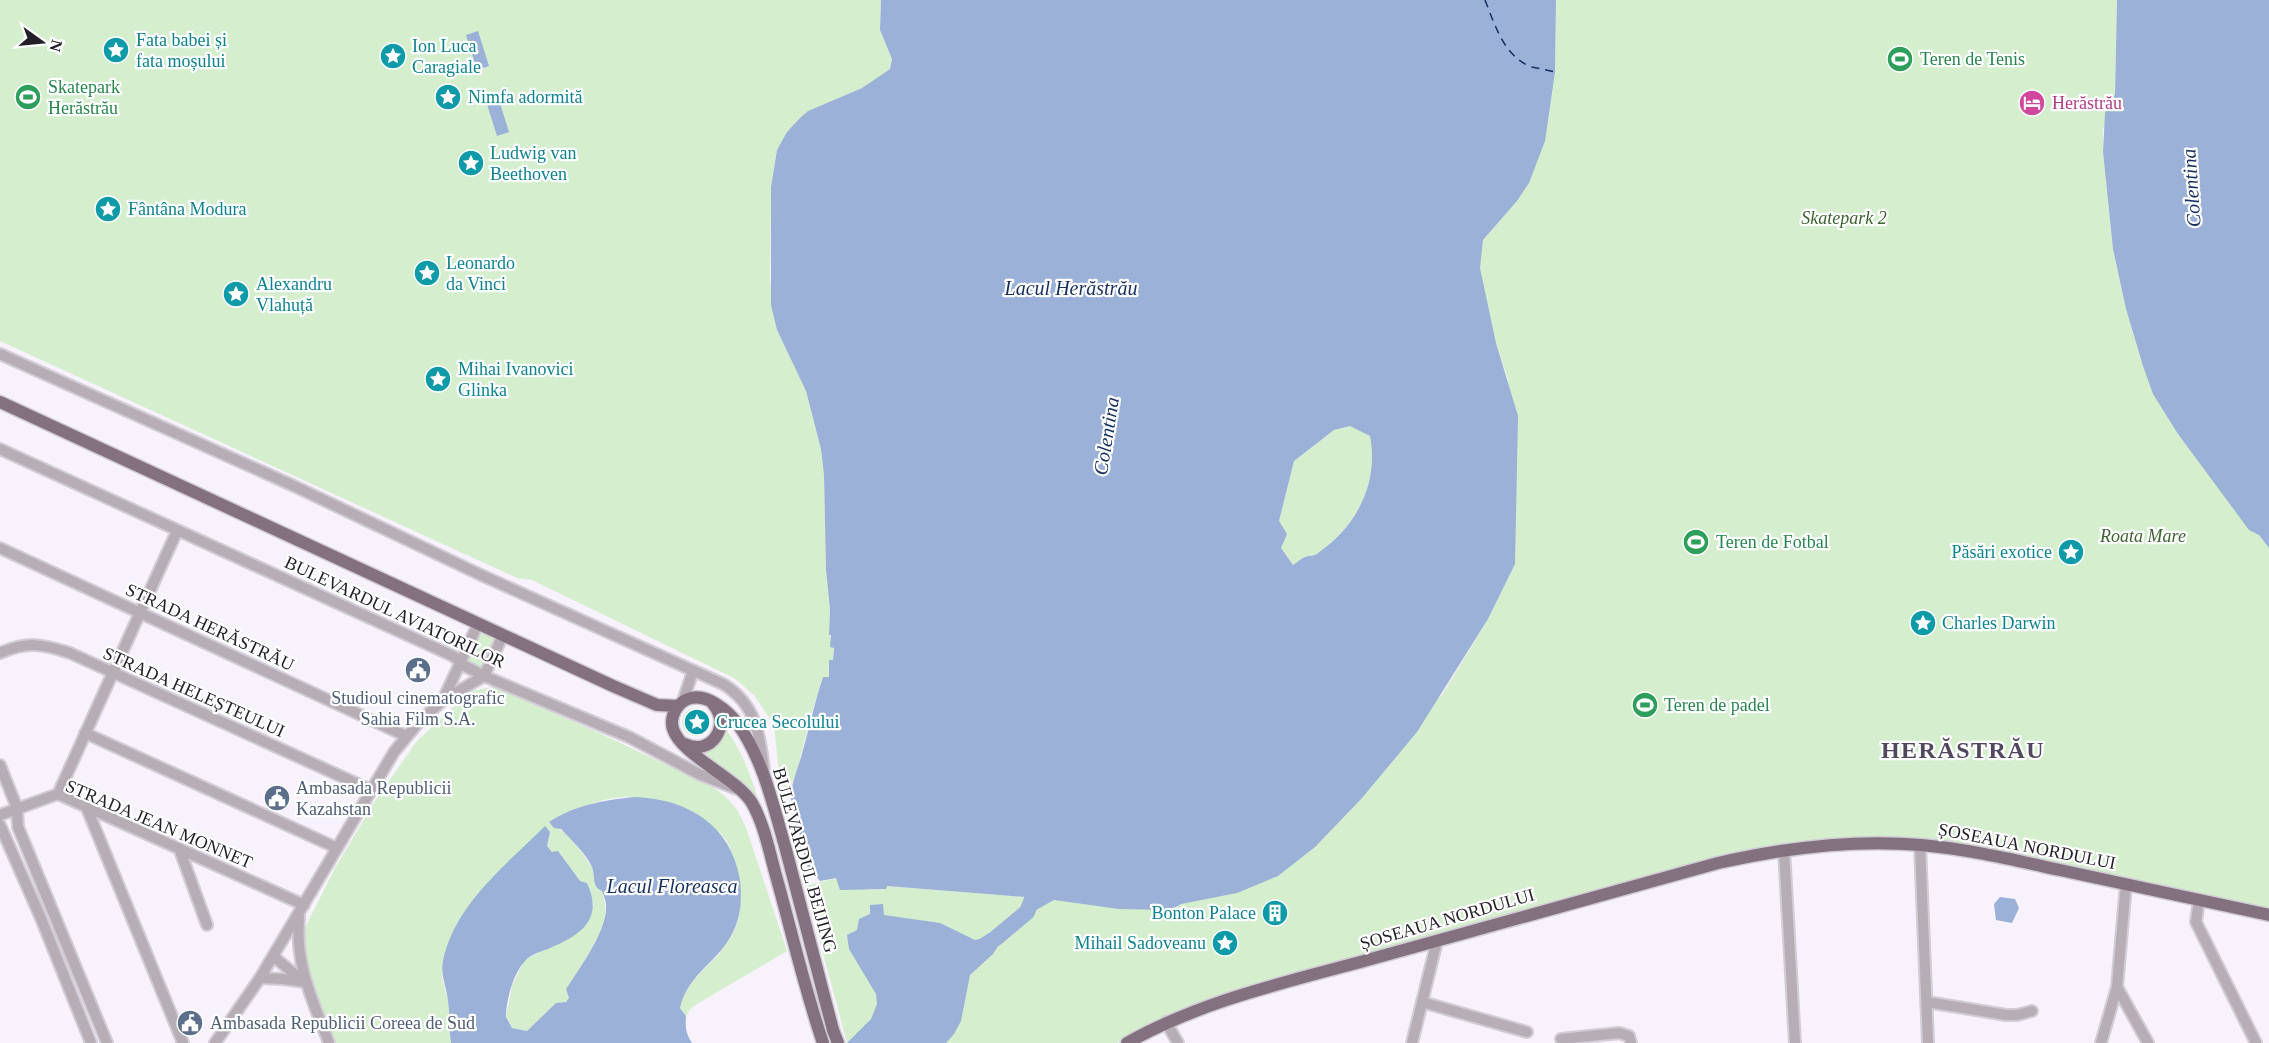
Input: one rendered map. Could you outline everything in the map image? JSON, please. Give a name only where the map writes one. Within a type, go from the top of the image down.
[{"type":"main road","name":"BULEVARDUL AVIATORILOR","points":[[0,402],[483,626]]},
{"type":"main road","name":"BULEVARDUL BEIJING","points":[[483,626],[657,705],[672,721],[673,729],[681,742],[742,791],[752,804],[761,826],[821,1039]]},
{"type":"main road","name":"BULEVARDUL BEIJING","points":[[657,705],[680,704],[694,698],[708,700],[721,707],[736,722],[764,776],[838,1043]]},
{"type":"main road","points":[[681,742],[699,747],[709,744],[716,738],[721,729],[721,719],[718,710],[708,700]]},
{"type":"main road","points":[[672,721],[680,704]]},
{"type":"main road","name":"ȘOSEAUA NORDULUI","points":[[1127,1043],[1166,1022],[1230,999],[1718,862],[1784,850],[1845,844],[1920,845],[1996,856],[2269,915]]},
{"type":"street","points":[[0,354],[294,486],[481,575],[731,689],[747,706],[759,733],[764,776]]},
{"type":"street","name":"BULEVARDUL AVIATORILOR","points":[[0,449],[453,656],[484,676],[629,737],[699,774],[742,791]]},
{"type":"street","points":[[58,794],[177,531]]},
{"type":"street","name":"STRADA HERĂSTRĂU","points":[[0,548],[406,736]]},
{"type":"street","points":[[442,701],[483,626]]},
{"type":"street","points":[[215,1043],[260,978],[371,790],[406,736],[442,701],[484,676],[503,635]]},
{"type":"street","name":"STRADA HELEȘTEULUI","points":[[0,653],[25,645],[47,645],[371,790]]},
{"type":"street","points":[[693,672],[708,700]]},
{"type":"street","points":[[680,704],[693,672]]},
{"type":"street","points":[[86,733],[337,848]]},
{"type":"street","points":[[0,765],[17,808],[18,827],[107,1043]]},
{"type":"street","name":"STRADA JEAN MONNET","points":[[0,815],[58,794],[178,848],[301,909]]},
{"type":"street","points":[[86,806],[183,1043]]},
{"type":"street","points":[[0,825],[40,916],[91,1043]]},
{"type":"street","name":"ȘOSEAUA NORDULUI","points":[[1920,845],[1928,1043]]},
{"type":"street","points":[[178,848],[207,926]]},
{"type":"street","points":[[1784,850],[1795,1043]]},
{"type":"street","name":"ȘOSEAUA NORDULUI","points":[[2101,1043],[2117,987],[2126,884]]},
{"type":"street","points":[[2199,900],[2196,922],[2256,1043]]},
{"type":"street","points":[[301,909],[299,948],[305,982],[329,1043]]},
{"type":"street","points":[[1412,1043],[1437,941]]},
{"type":"street","points":[[273,956],[305,982]]},
{"type":"street","points":[[260,978],[305,982]]},
{"type":"street","points":[[2117,987],[2148,1043]]},
{"type":"street","points":[[1422,1002],[1527,1032]]},
{"type":"street","points":[[1927,1002],[2006,1015],[2032,1011]]},
{"type":"street","points":[[1166,1022],[1178,1043]]},
{"type":"street","points":[[1561,1039],[1619,1033],[1629,1036],[1631,1043]]},
{"type":"green space","points":[[0,0],[881,0],[880,30],[892,59],[890,69],[862,88],[808,111],[777,150],[771,187],[770,280],[777,330],[806,391],[821,449],[824,475],[826,570],[830,609],[829,634],[834,647],[833,660],[829,660],[829,677],[823,677],[791,789],[780,785],[774,725],[754,695],[734,678],[532,580],[517,578],[0,341]]},
{"type":"green space","points":[[1556,0],[2117,0],[2115,94],[2103,129],[2103,152],[2113,249],[2126,309],[2143,366],[2178,434],[2269,548],[2269,911],[1997,854],[1796,845],[1440,934],[1232,991],[1159,1020],[1117,1043],[847,1043],[805,886],[836,878],[869,890],[885,889],[886,886],[1025,897],[1029,902],[1029,914],[1054,900],[1171,910],[1442,695],[1488,619],[1515,564],[1508,380],[1496,343],[1479,268],[1483,240],[1517,201],[1529,183],[1555,72]]},
{"type":"green space","points":[[1350,426],[1370,435],[1371,470],[1362,502],[1344,530],[1332,542],[1316,554],[1293,565],[1281,548],[1279,521],[1294,461],[1334,430]]},
{"type":"green space","points":[[484,633],[493,638],[493,642],[486,660],[477,669],[468,663],[471,651]]},
{"type":"green space","points":[[494,687],[597,732],[713,787],[726,797],[738,811],[747,830],[787,951],[692,1007],[686,1016],[680,1008],[683,997],[693,981],[725,946],[738,921],[739,883],[730,848],[714,828],[644,800],[628,797],[605,800],[568,812],[550,822],[572,840],[582,853],[592,867],[604,896],[603,924],[596,941],[566,989],[569,998],[566,1002],[546,1013],[527,1031],[512,1028],[506,1017],[512,986],[524,961],[539,952],[594,905],[587,883],[580,881],[547,846],[550,832],[514,856],[470,904],[452,937],[443,962],[442,978],[448,1000],[451,1043],[332,1043],[307,968],[302,934],[335,868],[375,801],[417,741],[471,691]]},
{"type":"green space","points":[[696,708],[706,712],[710,722],[706,732],[696,736],[686,732],[682,722],[686,712]]},
{"type":"green space","points":[[725,728],[743,758],[762,812],[745,787],[703,751]]},
{"type":"water","name":"Lacul Herăstrău","points":[[881,0],[1556,0],[1555,72],[1545,141],[1529,183],[1517,201],[1483,240],[1480,268],[1496,343],[1518,416],[1515,564],[1488,619],[1417,732],[1362,798],[1315,847],[1278,876],[1237,893],[1181,904],[1171,910],[1119,909],[1054,900],[1029,914],[1025,910],[1028,902],[1025,897],[887,886],[886,889],[840,890],[836,878],[820,881],[807,866],[791,793],[823,677],[829,677],[829,660],[833,660],[834,648],[830,647],[831,635],[829,635],[830,609],[826,570],[824,475],[821,449],[806,391],[777,330],[771,305],[771,187],[777,150],[787,132],[799,119],[808,111],[862,88],[890,69],[892,59],[880,30]],"holes":[[[1350,426],[1370,436],[1372,453],[1368,487],[1354,517],[1332,542],[1316,554],[1293,565],[1281,548],[1287,534],[1279,521],[1294,461],[1334,430]]]},
{"type":"water","name":"Colentina","points":[[2117,0],[2269,0],[2269,548],[2259,535],[2249,530],[2178,434],[2153,394],[2126,309],[2113,249],[2103,152],[2105,113],[2115,94]]},
{"type":"water","points":[[478,31],[489,66],[477,70],[466,35]]},
{"type":"water","points":[[498,97],[509,132],[497,136],[486,101]]},
{"type":"water","name":"Lacul Floreasca","points":[[635,797],[672,803],[704,819],[717,830],[727,844],[740,880],[740,906],[734,930],[721,951],[690,985],[680,1008],[686,1016],[686,1030],[692,1043],[451,1043],[448,1001],[442,972],[443,961],[458,922],[470,904],[499,871],[545,826],[550,832],[547,846],[552,852],[558,851],[580,881],[587,883],[593,907],[586,924],[580,931],[561,943],[528,958],[514,980],[507,1003],[506,1017],[512,1028],[527,1031],[556,1003],[566,1002],[569,998],[566,989],[592,949],[605,915],[605,898],[602,891],[596,887],[589,862],[561,829],[554,828],[549,822],[569,811],[590,804]]},
{"type":"water","points":[[2000,897],[2015,899],[2019,908],[2012,923],[1996,920],[1994,904]]},
{"type":"water","points":[[883,904],[884,915],[940,923],[975,940],[993,936],[1000,943],[993,954],[970,975],[961,1021],[946,1043],[847,1043],[871,1019],[877,1004],[876,994],[849,949],[847,935],[857,930],[859,919],[870,914],[870,905]]},
{"type":"waterway","points":[[979,949],[1027,912],[1035,892]]},
{"type":"ferry route","points":[[1485,0],[1502,39],[1514,56],[1532,67],[1555,72]]},
{"type":"place","name":"Fata babei și fata moșului","points":[[116,50]]},
{"type":"place","name":"Ion Luca Caragiale","points":[[393,56]]},
{"type":"place","name":"Teren de Tenis","points":[[1900,59]]},
{"type":"place","name":"Skatepark Herăstrău","points":[[28,97]]},
{"type":"place","name":"Nimfa adormită","points":[[448,97]]},
{"type":"place","name":"Herăstrău","points":[[2032,103]]},
{"type":"place","name":"Ludwig van Beethoven","points":[[471,163]]},
{"type":"place","name":"Fântâna Modura","points":[[108,209]]},
{"type":"place","name":"Leonardo da Vinci","points":[[427,273]]},
{"type":"place","name":"Alexandru Vlahuță","points":[[236,294]]},
{"type":"place","name":"Mihai Ivanovici Glinka","points":[[438,379]]},
{"type":"place","name":"Teren de Fotbal","points":[[1696,542]]},
{"type":"place","name":"Păsări exotice","points":[[2071,552]]},
{"type":"place","name":"Charles Darwin","points":[[1923,623]]},
{"type":"place","name":"Studioul cinematografic Sahia Film S.A.","points":[[418,670]]},
{"type":"place","name":"Teren de padel","points":[[1645,705]]},
{"type":"place","name":"Crucea Secolului","points":[[697,722]]},
{"type":"place","name":"Ambasada Republicii Kazahstan","points":[[277,798]]},
{"type":"place","name":"Bonton Palace","points":[[1275,913]]},
{"type":"place","name":"Mihail Sadoveanu","points":[[1225,943]]},
{"type":"place","name":"Ambasada Republicii Coreea de Sud","points":[[190,1023]]},
{"type":"district","name":"HERĂSTRĂU","points":[[1963,750]]},
{"type":"park label","name":"Skatepark 2","points":[[1844,218]]},
{"type":"park label","name":"Roata Mare","points":[[2143,536]]}]
